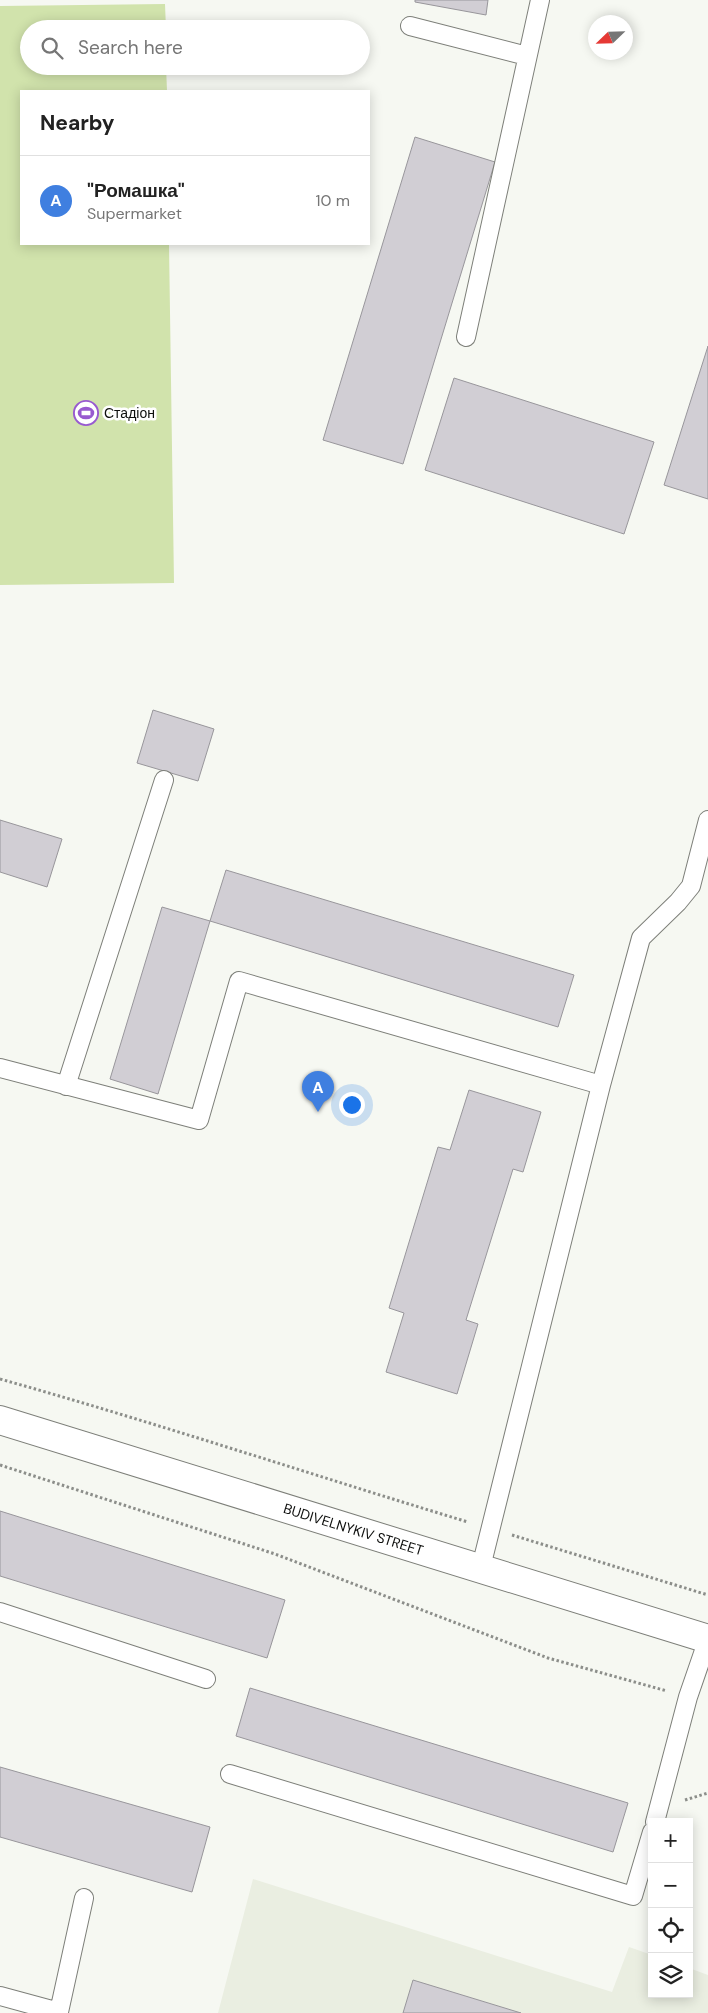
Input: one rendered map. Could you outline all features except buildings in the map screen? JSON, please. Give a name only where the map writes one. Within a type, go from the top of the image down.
[{"type":"street","name":"BUDIVELNYKIV STREET","points":[[0,1420],[481,1567],[708,1639]]},
{"type":"lane","points":[[466,337],[540,0]]},
{"type":"lane","points":[[410,26],[527,56]]},
{"type":"lane","points":[[66,1086],[164,780]]},
{"type":"lane","points":[[481,1567],[601,1086],[641,938],[678,902],[691,886],[708,820]]},
{"type":"lane","points":[[0,1068],[199,1120],[239,981],[601,1086]]},
{"type":"lane","points":[[0,1612],[206,1679]]},
{"type":"lane","points":[[656,1818],[688,1697],[708,1639]]},
{"type":"lane","points":[[230,1774],[633,1896],[648,1845]]},
{"type":"lane","points":[[0,1996],[59,2012],[84,1898]]},
{"type":"path","points":[[0,1379],[69,1398],[336,1483],[708,1595]]},
{"type":"path","points":[[0,1465],[274,1554],[548,1658],[688,1697]]},
{"type":"shaded area","points":[[253,1879],[612,1992],[629,1947],[648,1954],[648,1998],[693,1998],[693,1969],[708,1975],[708,2013],[218,2013]]},
{"type":"green space","name":"Стадіон","points":[[165,4],[166,20],[20,20],[20,75],[166,75],[167,90],[20,90],[20,245],[169,245],[174,583],[0,585],[0,6]]},
{"type":"place","name":"Стадіон","points":[[86,413]]},
{"type":"place","name":"\"Ромашка\"","points":[[318,1112]]}]
